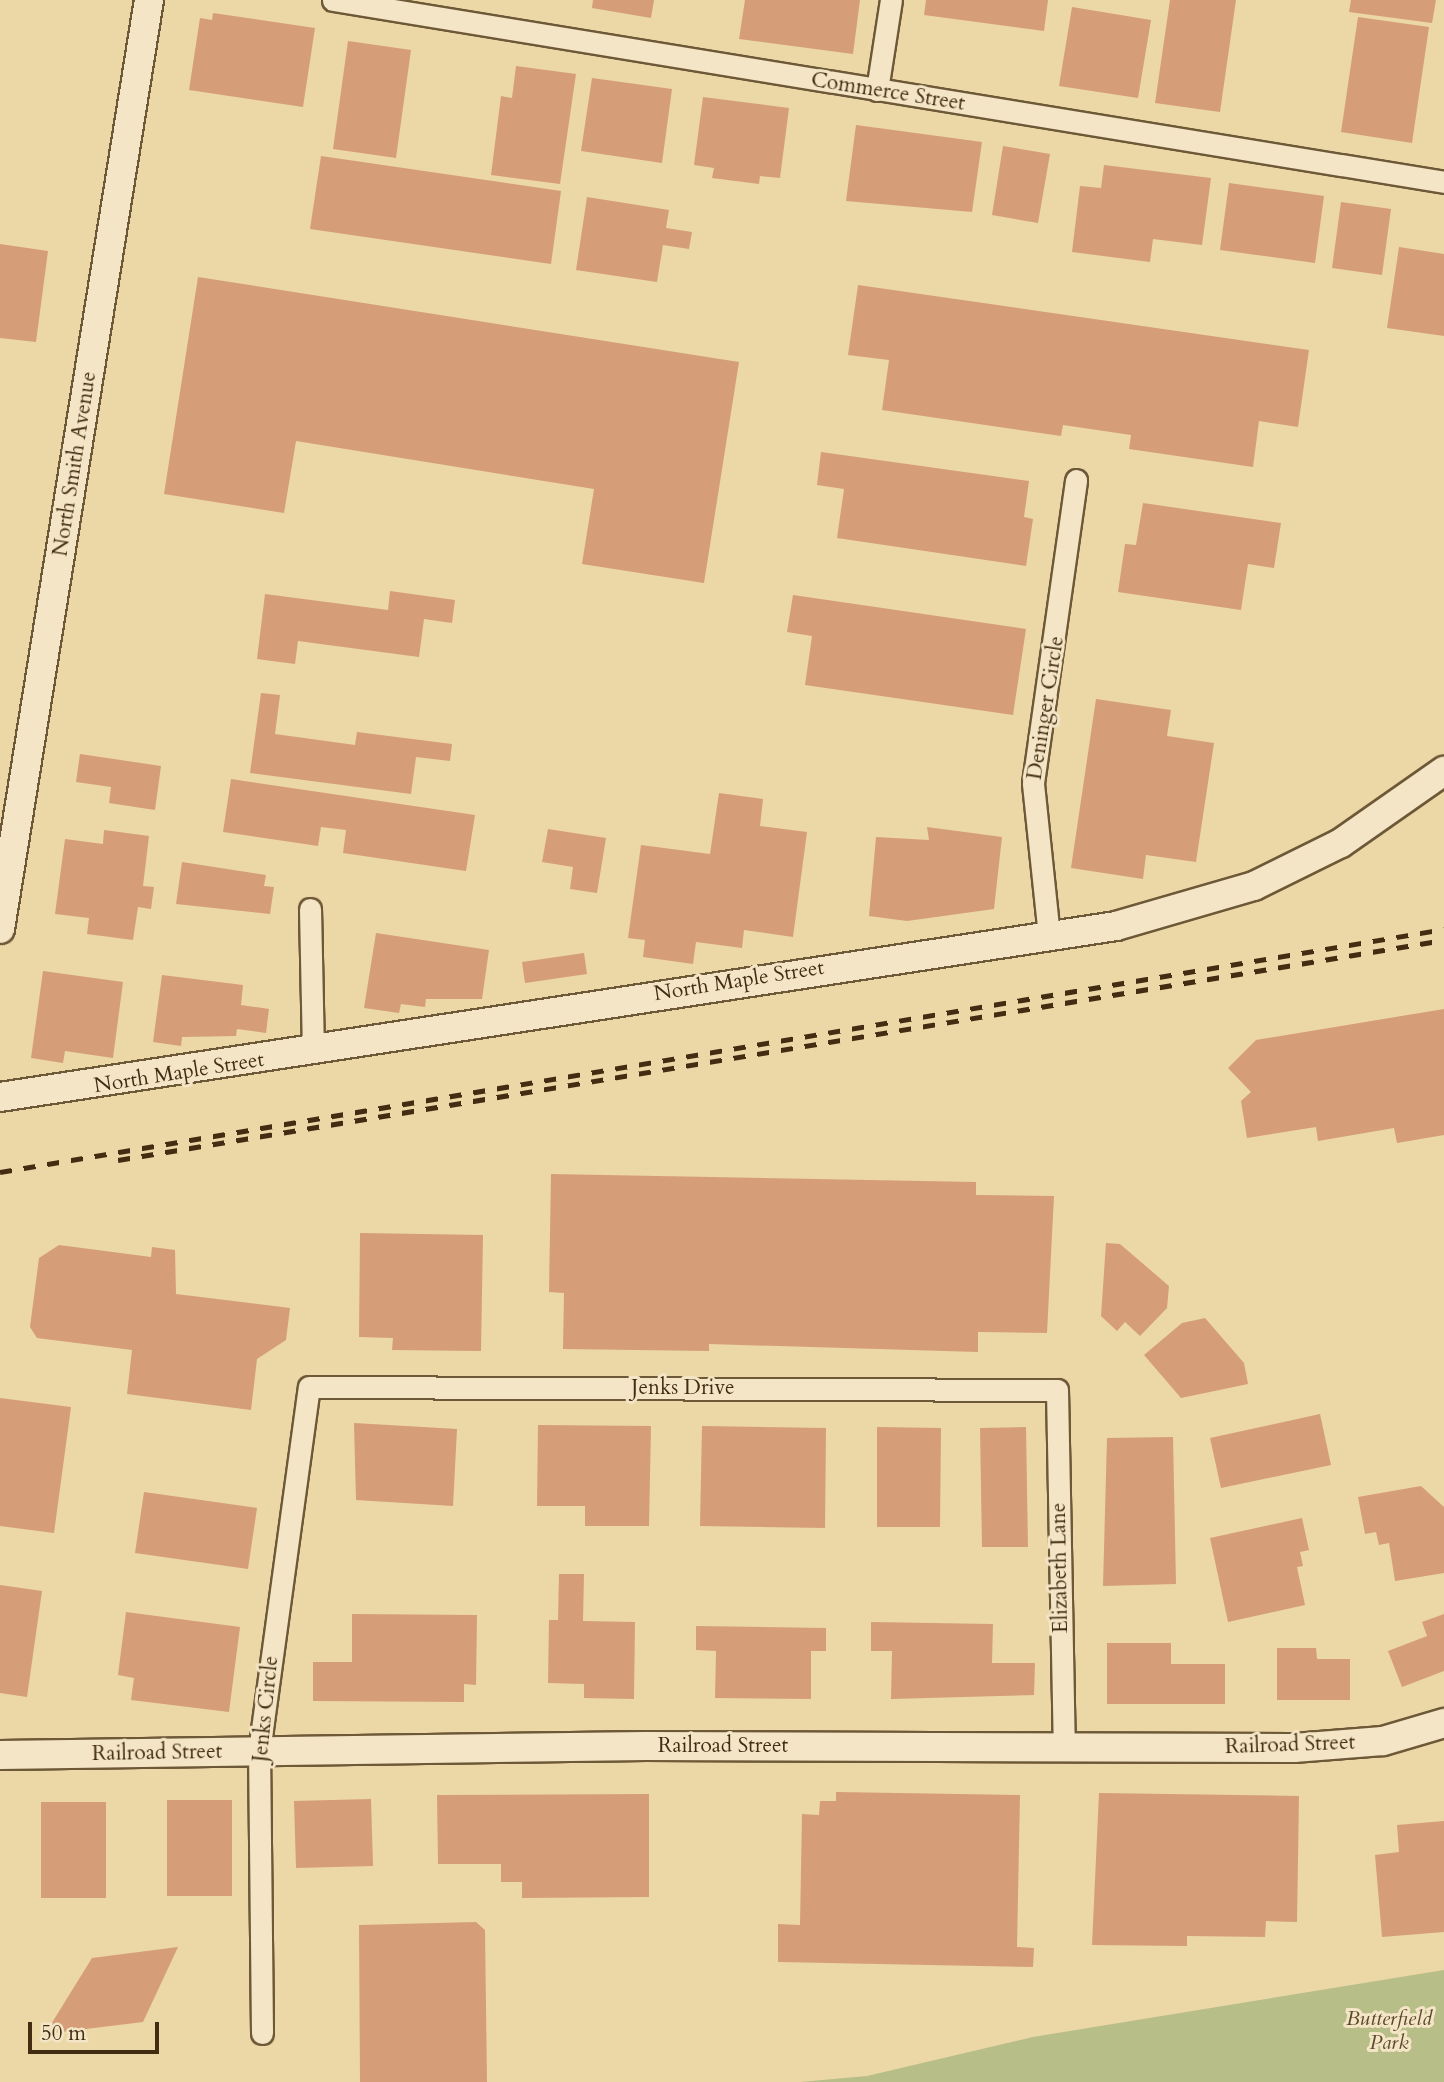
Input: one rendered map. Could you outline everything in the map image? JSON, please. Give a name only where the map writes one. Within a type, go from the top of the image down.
[{"type":"main road","name":"North Smith Avenue","points":[[0,929],[149,0]]},
{"type":"main road","name":"North Maple Street","points":[[0,1097],[1049,936],[1194,908],[1254,886],[1341,844],[1444,771]]},
{"type":"main road","name":"Railroad Street","points":[[0,1755],[259,1751],[1334,1746],[1383,1741],[1444,1723]]},
{"type":"street","name":"Commerce Street","points":[[333,0],[1444,182]]},
{"type":"street","points":[[877,90],[891,0]]},
{"type":"street","name":"Deninger Circle","points":[[1049,936],[1034,783],[1076,481]]},
{"type":"street","points":[[310,909],[313,1051]]},
{"type":"street","name":"Jenks Drive","points":[[309,1387],[1057,1390]]},
{"type":"street","name":"Jenks Circle","points":[[262,2033],[259,1751],[309,1387]]},
{"type":"street","name":"Elizabeth Lane","points":[[1057,1390],[1064,1747]]},
{"type":"green space","name":"Butterfield Park","points":[[1444,1970],[1444,2082],[800,2082],[867,2076],[1033,2037]]},
{"type":"building","points":[[593,0],[654,0],[651,18],[592,8]]},
{"type":"building","points":[[745,0],[860,0],[853,54],[739,39]]},
{"type":"building","points":[[926,0],[1048,0],[1044,31],[924,15]]},
{"type":"building","points":[[1170,0],[1236,0],[1220,112],[1155,103]]},
{"type":"building","points":[[1351,0],[1436,0],[1432,23],[1349,12]]},
{"type":"building","points":[[1072,7],[1151,20],[1138,98],[1059,86]]},
{"type":"building","points":[[213,13],[315,28],[303,107],[189,90],[200,18],[212,20]]},
{"type":"building","points":[[1358,17],[1429,27],[1412,143],[1341,132]]},
{"type":"building","points":[[348,41],[411,50],[396,158],[333,149]]},
{"type":"building","points":[[516,66],[576,74],[560,184],[491,175],[501,96],[512,98]]},
{"type":"building","points":[[592,78],[672,89],[662,163],[581,151]]},
{"type":"building","points":[[703,97],[789,108],[780,178],[760,176],[759,184],[712,178],[714,168],[694,165]]},
{"type":"building","points":[[856,125],[982,142],[972,212],[846,201]]},
{"type":"building","points":[[1003,146],[1050,154],[1038,223],[992,215]]},
{"type":"building","points":[[321,156],[561,191],[551,264],[310,229]]},
{"type":"building","points":[[1104,165],[1211,178],[1202,245],[1153,239],[1150,262],[1072,252],[1080,186],[1101,188]]},
{"type":"building","points":[[1229,183],[1324,196],[1315,263],[1220,250]]},
{"type":"building","points":[[587,197],[669,210],[666,228],[692,232],[689,249],[663,245],[657,282],[576,270]]},
{"type":"building","points":[[1341,202],[1391,209],[1382,275],[1332,268]]},
{"type":"building","points":[[0,244],[48,251],[36,342],[0,338]]},
{"type":"building","points":[[1399,247],[1444,254],[1444,336],[1387,328]]},
{"type":"building","points":[[198,277],[739,362],[704,583],[582,564],[594,489],[296,441],[284,513],[164,494]]},
{"type":"building","points":[[858,285],[1309,350],[1298,427],[1259,421],[1253,467],[1129,449],[1131,435],[1063,425],[1061,436],[882,410],[889,360],[848,355]]},
{"type":"building","points":[[821,452],[1029,481],[1024,517],[1033,519],[1026,566],[837,538],[844,489],[817,485]]},
{"type":"building","points":[[1143,503],[1281,523],[1274,568],[1248,564],[1241,610],[1118,592],[1125,544],[1136,545]]},
{"type":"building","points":[[390,591],[455,600],[452,623],[424,619],[419,657],[298,641],[295,664],[257,659],[265,594],[388,610]]},
{"type":"building","points":[[793,595],[1026,629],[1013,715],[805,685],[812,636],[787,632]]},
{"type":"building","points":[[261,693],[280,695],[275,734],[355,745],[357,732],[452,744],[450,761],[416,757],[411,794],[250,773]]},
{"type":"building","points":[[1096,699],[1171,710],[1167,736],[1214,743],[1196,862],[1146,855],[1143,879],[1071,868]]},
{"type":"building","points":[[80,754],[161,766],[155,810],[109,803],[111,787],[76,782]]},
{"type":"building","points":[[231,779],[475,815],[466,871],[343,853],[346,830],[321,827],[318,846],[223,832]]},
{"type":"building","points":[[719,793],[763,799],[760,826],[807,832],[793,937],[744,930],[742,948],[696,942],[693,964],[643,957],[645,940],[628,938],[641,845],[710,854]]},
{"type":"building","points":[[927,827],[1002,837],[994,909],[907,921],[869,916],[876,837],[929,840]]},
{"type":"building","points":[[548,829],[606,838],[597,893],[570,889],[573,867],[542,862]]},
{"type":"building","points":[[104,830],[149,836],[143,886],[154,887],[151,909],[138,907],[133,940],[87,934],[89,918],[55,914],[65,839],[103,844]]},
{"type":"building","points":[[182,862],[266,875],[264,886],[274,887],[270,914],[176,904]]},
{"type":"building","points":[[376,933],[489,950],[482,999],[426,999],[425,1007],[401,1004],[399,1013],[364,1008]]},
{"type":"building","points":[[584,953],[587,974],[525,983],[522,962]]},
{"type":"building","points":[[43,971],[123,982],[113,1058],[65,1051],[63,1063],[31,1058]]},
{"type":"building","points":[[162,975],[243,985],[241,1005],[269,1009],[266,1033],[237,1029],[236,1036],[182,1037],[181,1046],[153,1042]]},
{"type":"building","points":[[1444,1009],[1444,1135],[1397,1143],[1394,1128],[1318,1141],[1316,1127],[1247,1138],[1241,1101],[1251,1092],[1228,1068],[1256,1040]]},
{"type":"building","points":[[551,1174],[976,1182],[976,1195],[1054,1196],[1047,1333],[978,1332],[978,1352],[709,1344],[709,1351],[563,1349],[564,1293],[549,1292]]},
{"type":"building","points":[[360,1233],[483,1235],[481,1351],[392,1350],[393,1338],[359,1337]]},
{"type":"building","points":[[1106,1243],[1120,1244],[1169,1286],[1167,1308],[1140,1336],[1125,1322],[1117,1331],[1101,1316]]},
{"type":"building","points":[[59,1245],[151,1257],[152,1247],[175,1250],[176,1294],[290,1308],[286,1340],[257,1359],[251,1410],[127,1394],[132,1350],[37,1338],[30,1327],[39,1258]]},
{"type":"building","points":[[1205,1318],[1244,1363],[1248,1384],[1181,1398],[1144,1355],[1182,1323]]},
{"type":"building","points":[[0,1398],[71,1407],[54,1533],[0,1526]]},
{"type":"building","points":[[1320,1414],[1331,1465],[1221,1488],[1210,1438]]},
{"type":"building","points":[[354,1423],[457,1429],[453,1506],[356,1500]]},
{"type":"building","points":[[538,1425],[651,1426],[649,1526],[585,1526],[585,1506],[537,1506]]},
{"type":"building","points":[[702,1426],[826,1428],[825,1528],[700,1526]]},
{"type":"building","points":[[877,1427],[941,1428],[940,1527],[877,1527]]},
{"type":"building","points":[[1026,1427],[1028,1547],[982,1547],[980,1428]]},
{"type":"building","points":[[1173,1437],[1176,1584],[1103,1586],[1107,1438]]},
{"type":"building","points":[[1421,1486],[1444,1507],[1444,1573],[1395,1581],[1389,1543],[1379,1545],[1376,1532],[1365,1534],[1358,1497]]},
{"type":"building","points":[[144,1492],[257,1508],[248,1569],[135,1553]]},
{"type":"building","points":[[1302,1518],[1309,1550],[1300,1552],[1303,1566],[1297,1567],[1305,1605],[1228,1622],[1210,1538]]},
{"type":"building","points":[[559,1574],[584,1574],[583,1621],[635,1622],[634,1699],[584,1698],[584,1684],[548,1683],[549,1620],[558,1620]]},
{"type":"building","points":[[0,1585],[42,1591],[27,1697],[0,1693]]},
{"type":"building","points":[[126,1612],[240,1627],[229,1712],[131,1700],[134,1678],[118,1675]]},
{"type":"building","points":[[352,1614],[477,1615],[476,1685],[464,1684],[464,1702],[313,1701],[313,1662],[352,1662]]},
{"type":"building","points":[[1444,1614],[1444,1671],[1402,1687],[1388,1651],[1427,1636],[1422,1622]]},
{"type":"building","points":[[871,1622],[993,1624],[992,1663],[1035,1663],[1034,1695],[891,1699],[892,1651],[871,1651]]},
{"type":"building","points":[[696,1626],[826,1628],[826,1651],[811,1651],[811,1699],[715,1698],[716,1651],[696,1650]]},
{"type":"building","points":[[1107,1643],[1171,1643],[1171,1664],[1225,1664],[1225,1704],[1107,1704]]},
{"type":"building","points":[[1277,1648],[1316,1648],[1317,1659],[1350,1659],[1350,1700],[1277,1700]]},
{"type":"building","points":[[836,1792],[1020,1795],[1017,1947],[1034,1948],[1033,1967],[778,1962],[778,1924],[800,1925],[802,1814],[819,1815],[820,1801],[836,1801]]},
{"type":"building","points":[[1099,1793],[1299,1796],[1297,1922],[1266,1921],[1265,1937],[1187,1936],[1187,1946],[1092,1945]]},
{"type":"building","points":[[649,1794],[649,1897],[522,1898],[522,1882],[501,1882],[501,1864],[438,1864],[437,1795]]},
{"type":"building","points":[[371,1799],[373,1866],[296,1868],[294,1801]]},
{"type":"building","points":[[167,1800],[232,1800],[232,1896],[167,1896]]},
{"type":"building","points":[[41,1802],[106,1802],[106,1898],[41,1898]]},
{"type":"building","points":[[1444,1821],[1444,1932],[1382,1937],[1375,1855],[1399,1852],[1397,1825]]},
{"type":"building","points":[[476,1922],[485,1930],[487,2082],[360,2082],[359,1925]]},
{"type":"building","points":[[178,1947],[143,2022],[45,2034],[92,1958]]},
{"type":"railway","points":[[0,1172],[1444,929]]},
{"type":"railway","points":[[118,1160],[1444,940]]}]
